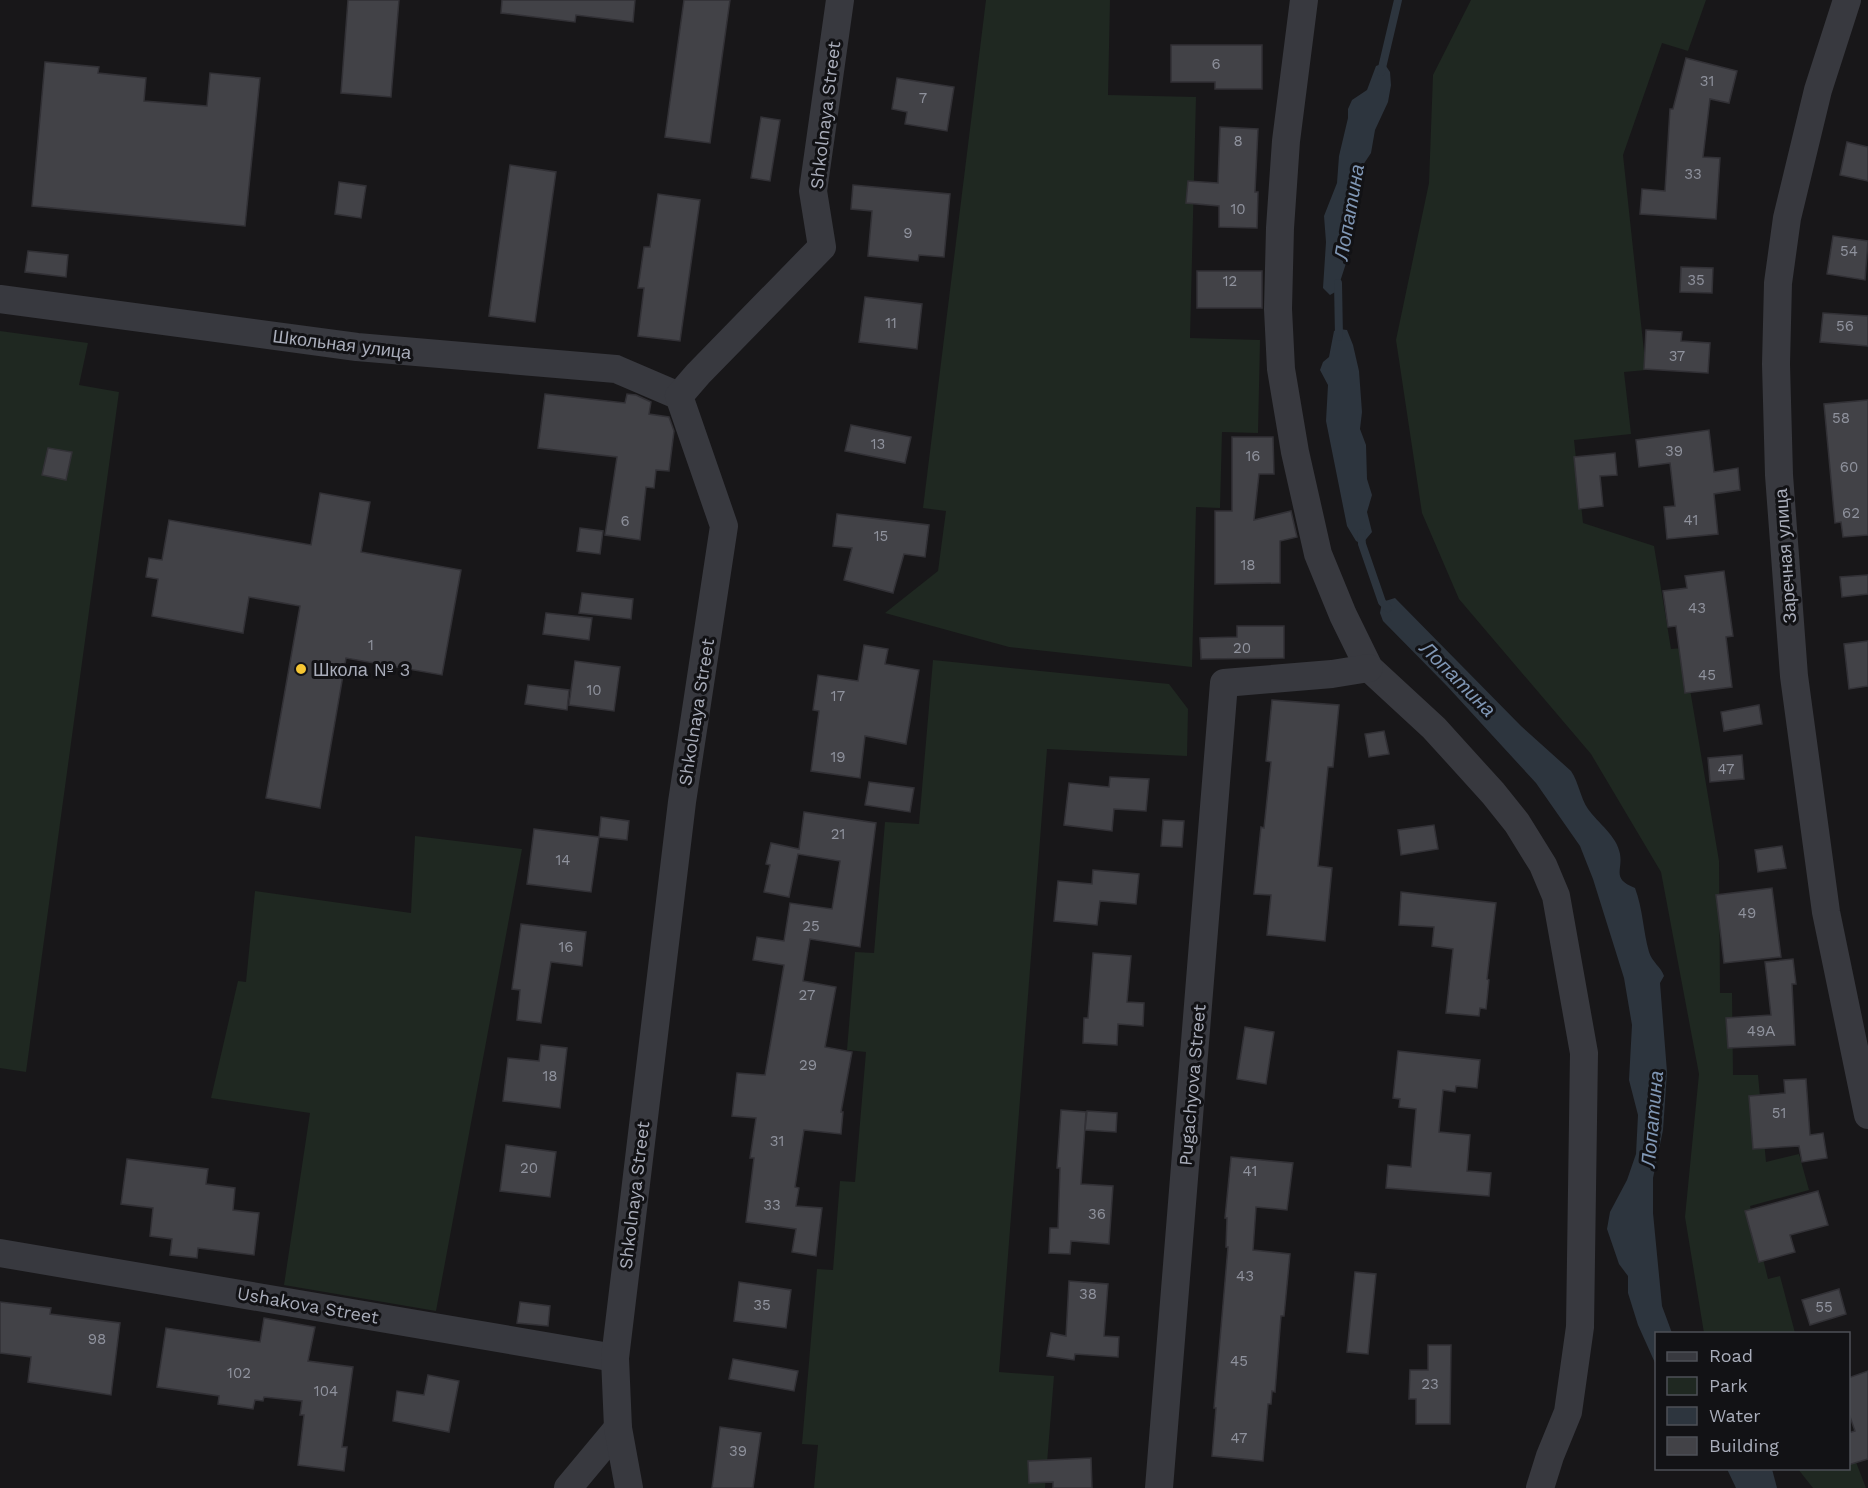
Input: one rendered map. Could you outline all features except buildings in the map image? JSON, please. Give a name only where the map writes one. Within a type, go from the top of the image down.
[{"type":"street","name":"Shkolnaya Street","points":[[629,1488],[618,1428],[615,1358],[682,802],[724,526],[679,396],[822,247],[813,191],[840,0]]},
{"type":"street","points":[[1304,0],[1286,141],[1280,228],[1278,309],[1281,369],[1318,554],[1343,615],[1369,668],[1434,728],[1493,793],[1517,823],[1543,865],[1556,896],[1584,1053],[1580,1327],[1568,1412],[1540,1488]]},
{"type":"street","name":"Заречная улица","points":[[1847,0],[1818,90],[1787,218],[1778,283],[1776,364],[1779,475],[1794,676],[1826,912],[1868,1115]]},
{"type":"street","name":"Школьная улица","points":[[0,299],[357,347],[616,369],[679,396]]},
{"type":"street","name":"Pugachyova Street","points":[[1159,1488],[1224,683],[1332,674],[1369,668]]},
{"type":"street","name":"Ushakova Street","points":[[0,1253],[615,1358]]},
{"type":"street","points":[[568,1488],[618,1428]]},
{"type":"green space","points":[[986,0],[1110,0],[1108,95],[1196,97],[1190,338],[1260,340],[1258,433],[1222,432],[1220,508],[1196,507],[1192,667],[1009,647],[885,613],[938,571],[946,511],[923,508]]},
{"type":"green space","points":[[1471,0],[1706,0],[1688,51],[1662,43],[1623,155],[1646,370],[1624,372],[1631,434],[1574,440],[1583,523],[1654,546],[1671,649],[1683,648],[1719,861],[1720,993],[1732,993],[1733,1075],[1758,1075],[1766,1162],[1799,1154],[1809,1190],[1750,1206],[1768,1279],[1780,1276],[1795,1332],[1704,1332],[1685,1217],[1699,1074],[1661,872],[1591,754],[1459,599],[1422,513],[1396,340],[1429,183],[1433,75]]},
{"type":"green space","points":[[0,331],[88,343],[79,385],[119,392],[26,1072],[0,1068]]},
{"type":"green space","points":[[933,660],[1169,684],[1188,709],[1187,756],[1047,749],[999,1372],[1054,1376],[1045,1488],[814,1488],[818,1445],[802,1444],[817,1269],[833,1270],[840,1181],[855,1182],[866,1052],[847,1050],[855,952],[874,953],[885,822],[919,824]]},
{"type":"green space","points":[[415,836],[522,849],[436,1311],[284,1285],[310,1113],[211,1098],[238,981],[246,982],[255,891],[411,913]]},
{"type":"green space","points":[[1850,1447],[1866,1488],[1813,1488],[1799,1470],[1850,1470]]},
{"type":"water","points":[[1384,63],[1390,72],[1391,85],[1388,102],[1375,130],[1371,153],[1361,168],[1351,248],[1337,291],[1330,295],[1323,288],[1326,242],[1324,216],[1337,183],[1339,156],[1348,109],[1352,100],[1367,90],[1376,66]]},
{"type":"water","points":[[1347,330],[1359,371],[1362,412],[1360,429],[1366,445],[1367,479],[1372,495],[1367,512],[1372,532],[1362,544],[1356,541],[1347,526],[1326,421],[1328,385],[1320,370],[1323,362],[1329,357],[1334,331]]},
{"type":"water","points":[[1395,598],[1521,726],[1571,771],[1588,809],[1618,847],[1621,860],[1620,877],[1635,888],[1649,952],[1664,976],[1660,983],[1667,1072],[1663,1130],[1653,1178],[1653,1213],[1662,1306],[1672,1332],[1655,1332],[1655,1363],[1638,1325],[1628,1293],[1628,1276],[1619,1264],[1607,1229],[1610,1212],[1627,1180],[1636,1154],[1638,1115],[1629,1080],[1632,1025],[1624,978],[1593,879],[1580,846],[1536,783],[1447,686],[1383,621],[1380,613],[1382,602]]},
{"type":"water","points":[[1727,1470],[1772,1470],[1777,1488],[1736,1488]]},
{"type":"waterway","name":"Лопатина","points":[[1381,72],[1398,0]]},
{"type":"waterway","name":"Лопатина","points":[[1338,283],[1339,337]]},
{"type":"waterway","name":"Лопатина","points":[[1361,533],[1362,544],[1382,602],[1388,608]]},
{"type":"place","name":"Школа № 3","points":[[301,669]]}]
